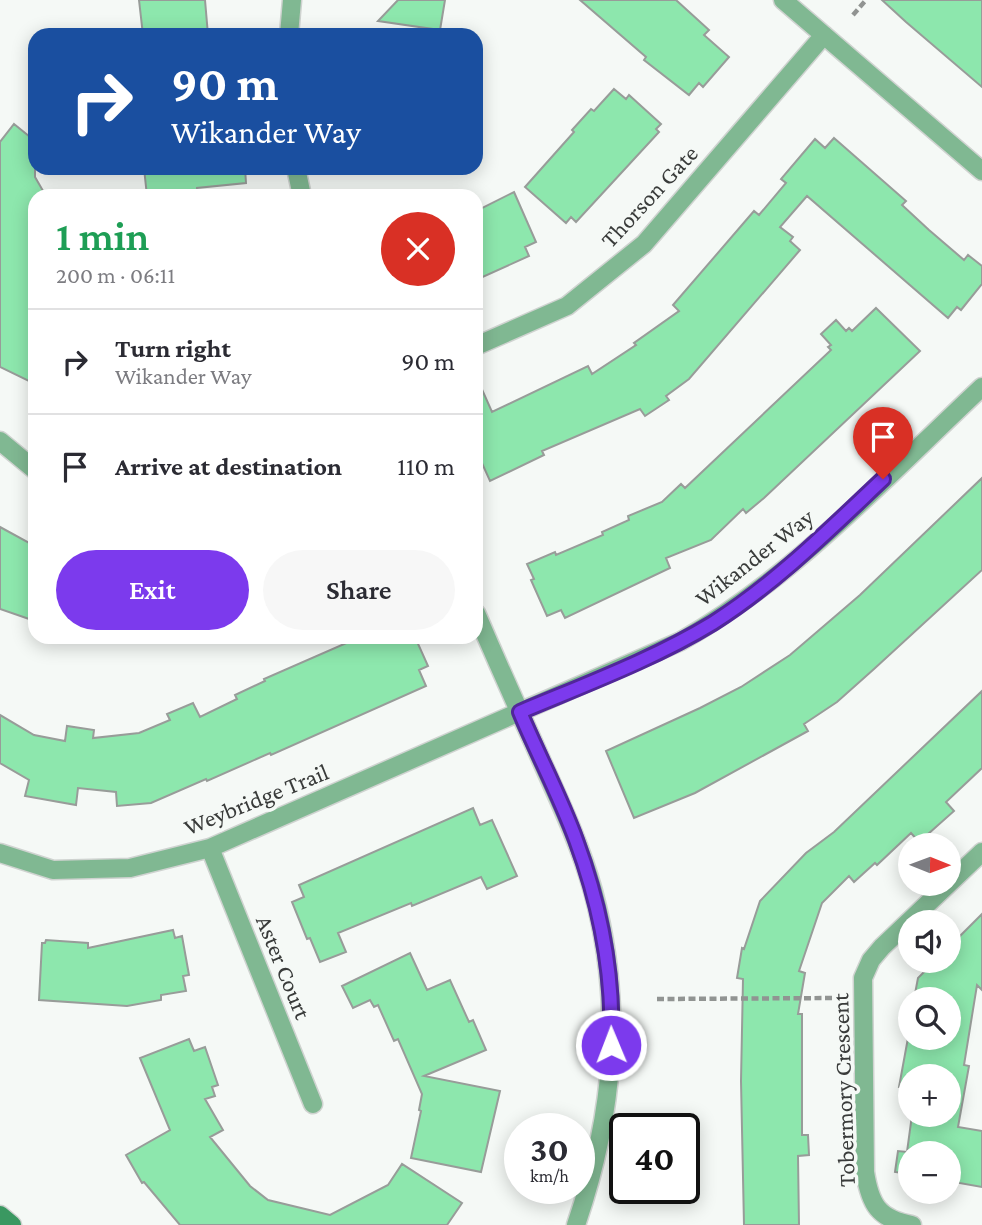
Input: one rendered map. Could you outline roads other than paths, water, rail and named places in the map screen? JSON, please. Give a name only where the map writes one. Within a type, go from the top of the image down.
[{"type":"main road","points":[[0,1215],[12,1225]]},
{"type":"street","points":[[290,28],[292,0]]},
{"type":"street","points":[[783,0],[982,171]]},
{"type":"street","name":"Thorson Gate","points":[[483,343],[567,306],[644,244],[824,35]]},
{"type":"street","name":"Wikander Way","points":[[520,712],[681,641],[729,613],[804,553],[982,387]]},
{"type":"street","points":[[0,441],[28,464]]},
{"type":"street","points":[[483,629],[585,865],[600,920],[609,976],[612,1028],[608,1097],[595,1162],[576,1225]]},
{"type":"street","name":"Weybridge Trail","points":[[0,853],[53,870],[130,868],[210,848],[520,712]]},
{"type":"street","name":"Aster Court","points":[[210,848],[313,1104]]},
{"type":"street","name":"Tobermory Crescent","points":[[912,1225],[887,1217],[876,1207],[869,1194],[865,1172],[863,978],[871,960],[882,947],[982,852]]}]
